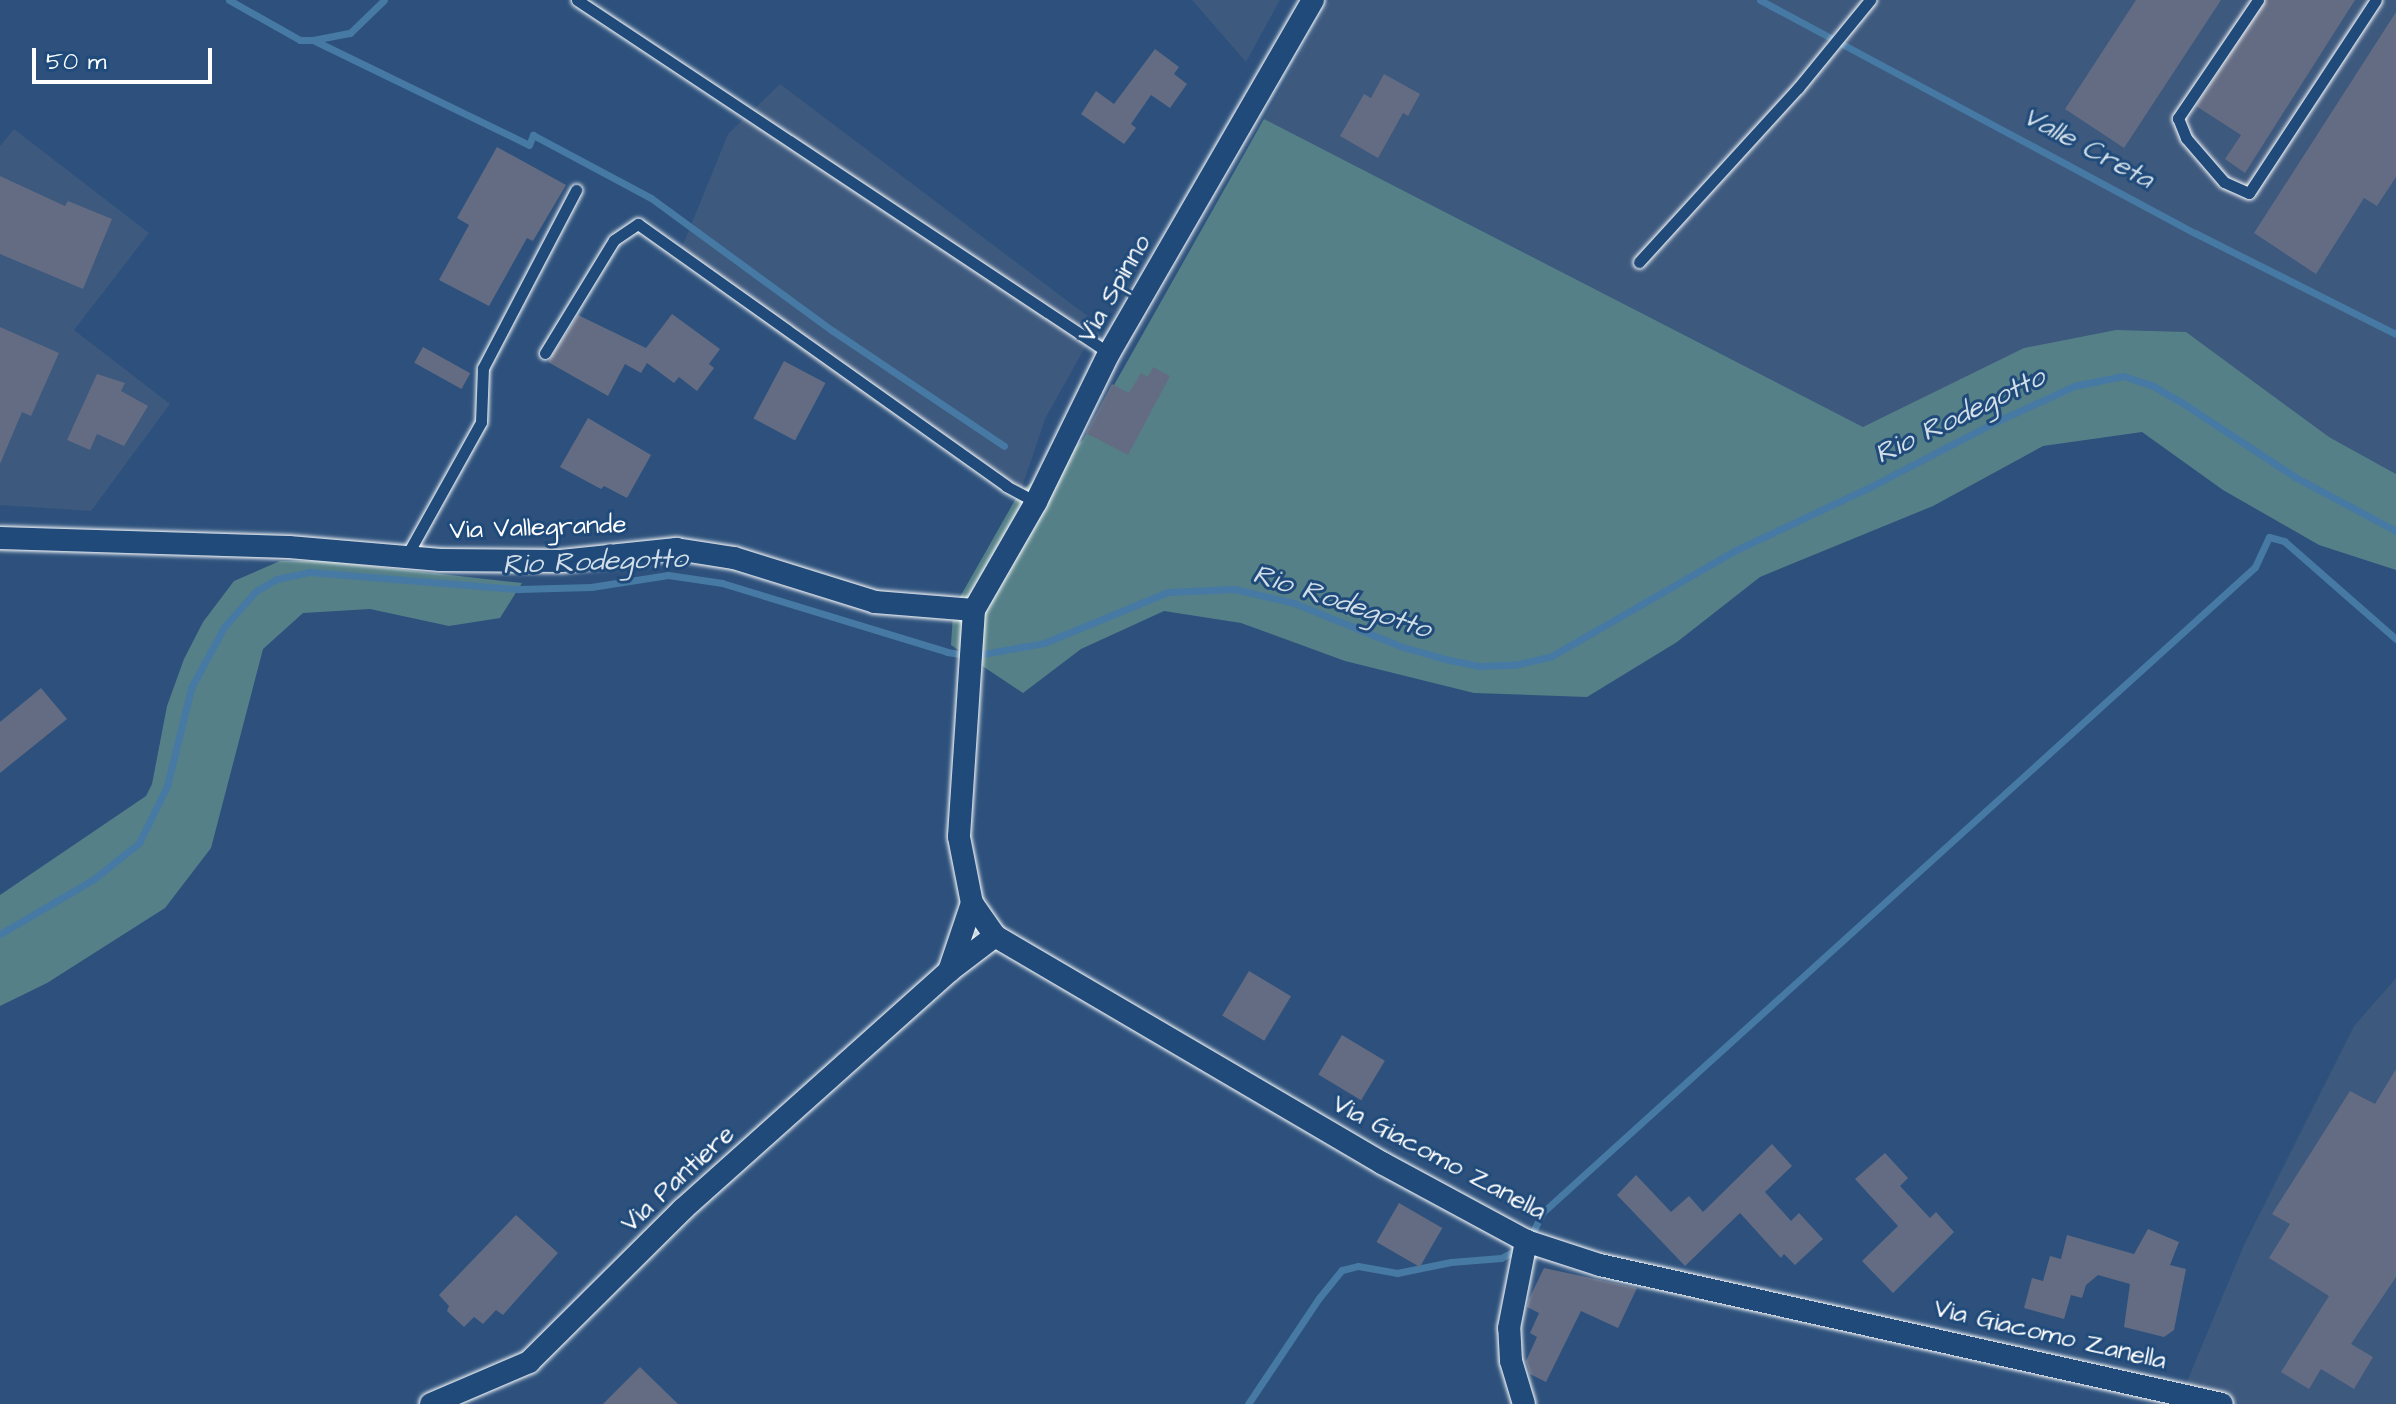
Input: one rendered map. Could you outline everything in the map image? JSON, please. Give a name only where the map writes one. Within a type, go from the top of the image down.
[{"type":"street","name":"Via Spinno","points":[[974,610],[1036,502],[1109,353],[1313,0]]},
{"type":"street","name":"Via Vallegrande","points":[[0,538],[289,547],[406,557],[561,561],[676,549],[734,558],[875,602],[974,610]]},
{"type":"street","name":"Via Giacomo Zanella","points":[[974,610],[959,837],[972,903],[995,936],[1382,1163],[1526,1241],[1600,1265],[2194,1401],[2222,1404]]},
{"type":"street","name":"Via Pantiere","points":[[949,971],[972,903]]},
{"type":"street","name":"Via Pantiere","points":[[431,1404],[529,1362],[683,1209],[949,971],[995,936]]},
{"type":"street","points":[[1524,1404],[1511,1361],[1509,1328],[1526,1241]]},
{"type":"lane","points":[[577,0],[1109,353]]},
{"type":"lane","points":[[1639,262],[1819,62],[1870,0]]},
{"type":"lane","points":[[2258,0],[2178,118],[2186,138],[2224,182],[2249,193],[2376,0]]},
{"type":"lane","points":[[406,557],[481,422],[483,368],[576,190]]},
{"type":"lane","points":[[545,353],[614,240],[638,224],[1006,486],[1036,502]]},
{"type":"shaded area","points":[[1192,0],[1280,0],[1246,62]]},
{"type":"shaded area","points":[[1330,0],[2396,0],[2396,474],[2329,437],[1923,401],[1863,427],[1264,119]]},
{"type":"shaded area","points":[[780,84],[1098,324],[1045,419],[1020,493],[844,384],[678,257],[728,134]]},
{"type":"shaded area","points":[[14,129],[149,233],[74,330],[170,404],[91,511],[0,505],[0,146]]},
{"type":"shaded area","points":[[2396,978],[2396,1404],[2205,1404],[2180,1398],[2244,1245],[2354,1026]]},
{"type":"green space","points":[[1264,119],[1863,427],[2024,348],[2116,330],[2186,332],[2329,437],[2396,474],[2396,570],[2319,545],[2223,490],[2142,432],[2043,446],[1933,506],[1760,577],[1677,642],[1587,697],[1474,693],[1345,661],[1241,623],[1164,611],[1081,649],[1023,693],[951,645],[953,615],[960,597],[1019,493],[1083,440]]},
{"type":"green space","points":[[280,561],[326,561],[522,583],[500,618],[449,626],[370,609],[303,613],[263,649],[211,848],[165,908],[47,983],[0,1006],[0,895],[146,796],[152,784],[167,706],[184,659],[203,622],[234,581]]},
{"type":"building","points":[[2136,0],[2221,0],[2124,148],[2065,109]]},
{"type":"building","points":[[2266,0],[2355,0],[2245,173],[2225,159],[2241,135],[2196,106]]},
{"type":"building","points":[[2396,12],[2396,177],[2377,206],[2364,198],[2316,274],[2254,233]]},
{"type":"building","points":[[1155,49],[1179,67],[1174,74],[1187,84],[1170,108],[1151,95],[1131,124],[1136,128],[1124,144],[1081,114],[1096,91],[1114,104]]},
{"type":"building","points":[[1384,74],[1420,94],[1408,116],[1403,113],[1378,158],[1340,136],[1364,94],[1371,98]]},
{"type":"building","points":[[497,147],[566,185],[533,241],[527,238],[489,306],[439,280],[469,225],[457,218]]},
{"type":"building","points":[[0,176],[65,206],[68,201],[112,219],[83,289],[0,254]]},
{"type":"building","points":[[672,314],[720,349],[709,364],[714,368],[697,391],[679,377],[674,383],[647,363],[641,373],[625,364],[608,396],[548,362],[578,315],[646,348]]},
{"type":"building","points":[[0,327],[59,353],[31,416],[22,412],[0,464]]},
{"type":"building","points":[[423,347],[470,373],[462,389],[414,363]]},
{"type":"building","points":[[784,361],[825,383],[795,440],[753,418]]},
{"type":"building","points":[[1153,367],[1170,376],[1128,455],[1086,433],[1112,384],[1129,393],[1141,373],[1148,377]]},
{"type":"building","points":[[97,374],[125,383],[121,391],[148,406],[124,446],[97,434],[90,450],[67,440]]},
{"type":"building","points":[[588,418],[651,455],[627,498],[604,486],[601,489],[560,467]]},
{"type":"building","points":[[41,688],[67,719],[0,773],[0,722]]},
{"type":"building","points":[[1249,971],[1291,996],[1264,1041],[1222,1016]]},
{"type":"building","points":[[1342,1035],[1385,1061],[1361,1100],[1318,1074]]},
{"type":"building","points":[[2396,1069],[2396,1277],[2351,1344],[2373,1357],[2354,1389],[2321,1369],[2309,1389],[2281,1372],[2329,1296],[2269,1258],[2290,1224],[2272,1214],[2350,1091],[2375,1104]]},
{"type":"building","points":[[1772,1144],[1792,1166],[1765,1192],[1791,1221],[1799,1213],[1823,1239],[1795,1265],[1784,1254],[1781,1258],[1740,1213],[1685,1266],[1617,1195],[1636,1175],[1671,1212],[1689,1196],[1703,1212]]},
{"type":"building","points":[[1885,1153],[1908,1178],[1900,1186],[1930,1218],[1936,1212],[1954,1232],[1893,1293],[1862,1261],[1898,1226],[1855,1179]]},
{"type":"building","points":[[1399,1203],[1442,1228],[1420,1267],[1376,1242]]},
{"type":"building","points":[[516,1215],[558,1253],[503,1315],[496,1310],[483,1324],[474,1317],[464,1327],[447,1311],[449,1306],[439,1295]]},
{"type":"building","points":[[2148,1229],[2179,1242],[2170,1265],[2186,1269],[2174,1330],[2164,1337],[2124,1327],[2130,1284],[2098,1275],[2086,1285],[2082,1298],[2071,1295],[2064,1319],[2024,1308],[2032,1278],[2043,1281],[2050,1256],[2061,1259],[2067,1235],[2134,1254]]},
{"type":"building","points":[[1544,1268],[1637,1288],[1618,1328],[1581,1311],[1546,1382],[1530,1374],[1526,1361],[1537,1337],[1530,1333],[1539,1313],[1527,1307]]},
{"type":"building","points":[[640,1367],[678,1404],[603,1404]]},
{"type":"waterway","name":"Valle Creta","points":[[229,0],[300,40],[350,33],[384,0]]},
{"type":"waterway","name":"Valle Creta","points":[[1760,0],[2195,233],[2396,334]]},
{"type":"waterway","points":[[313,40],[529,145],[533,135],[651,198],[833,331],[1004,446]]},
{"type":"waterway","name":"Rio Rodegotto","points":[[0,934],[94,879],[139,843],[167,786],[191,688],[224,627],[256,591],[277,579],[310,572],[519,589],[591,587],[668,575],[722,583],[947,652],[972,656],[1044,643],[1168,592],[1234,589],[1294,603],[1403,647],[1449,660],[1479,666],[1514,665],[1550,657],[1734,551],[1872,486],[1989,425],[2074,386],[2123,376],[2153,386],[2295,477],[2396,531]]},
{"type":"waterway","points":[[1530,1238],[1542,1213],[2255,567],[2269,537],[2284,541],[2396,639]]},
{"type":"waterway","points":[[1248,1404],[1319,1298],[1342,1270],[1358,1266],[1397,1273],[1451,1262],[1501,1258],[1519,1249]]}]
